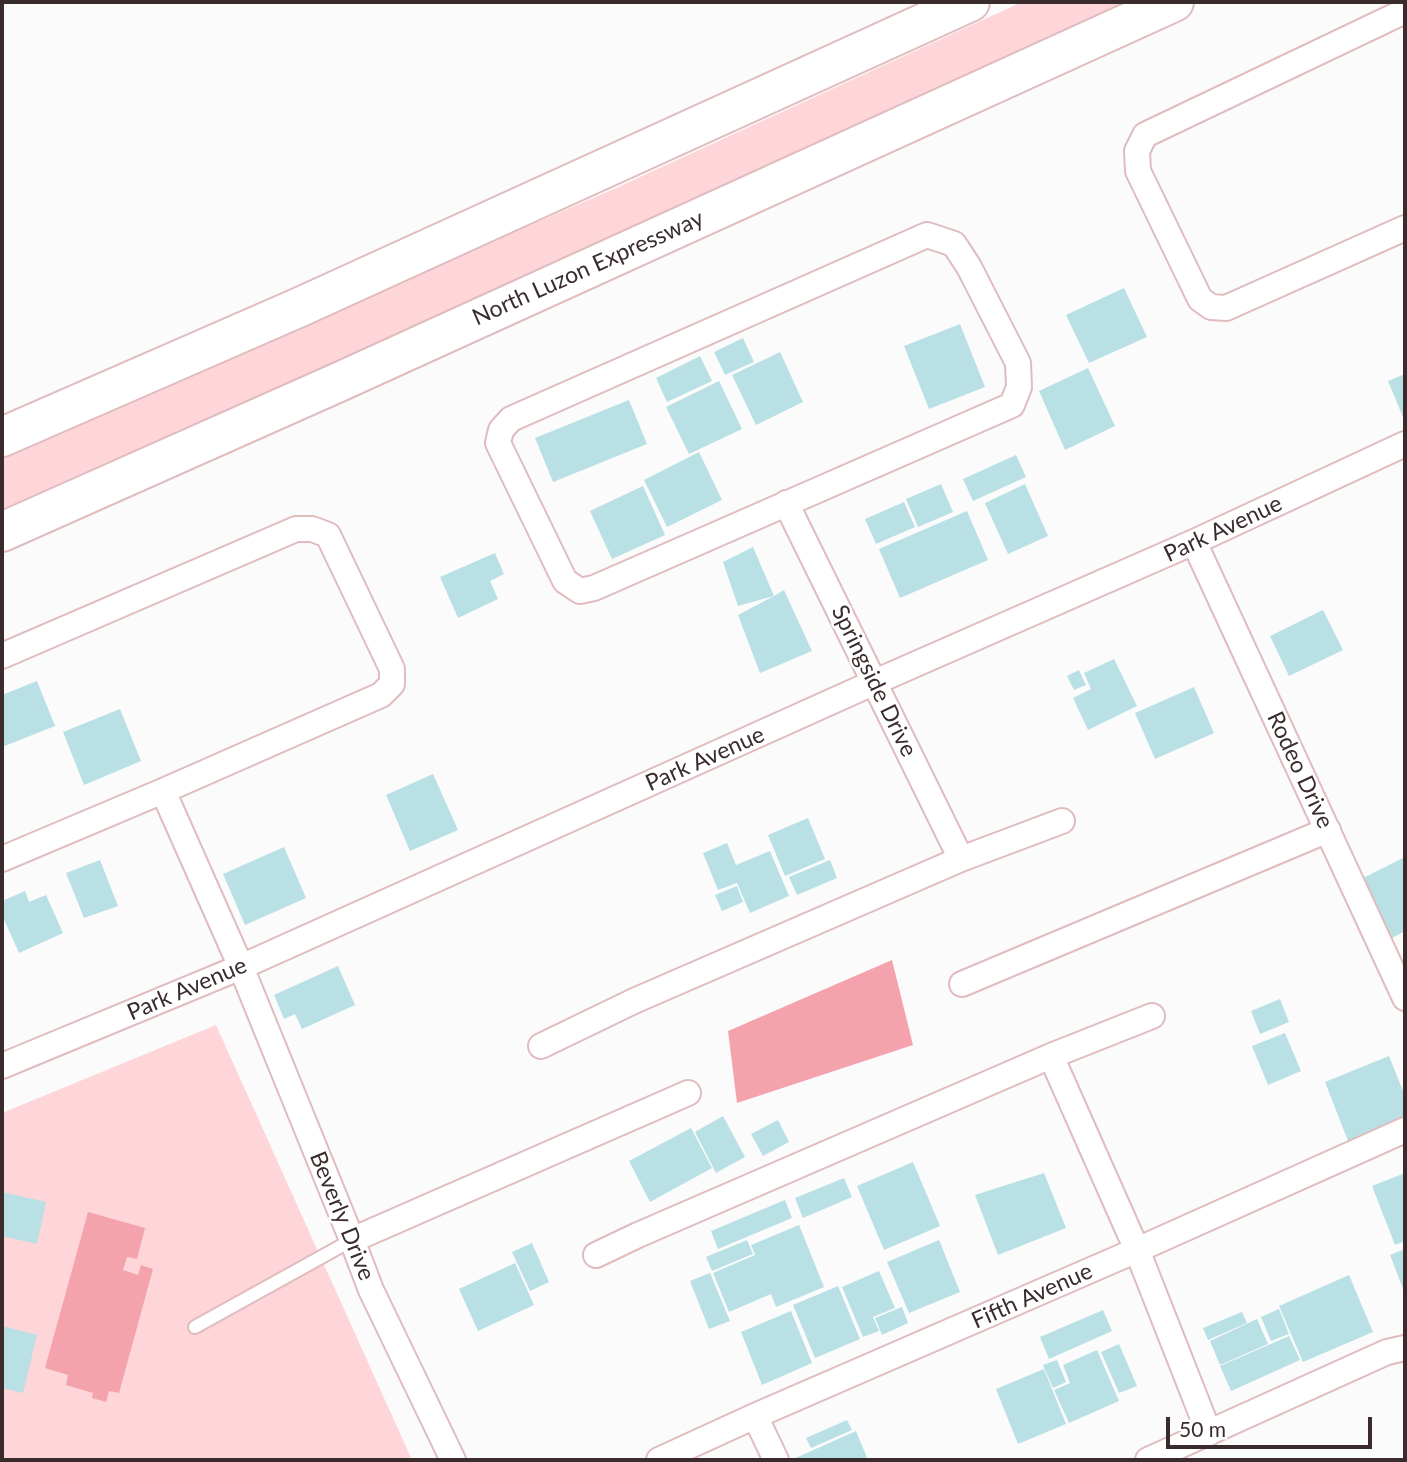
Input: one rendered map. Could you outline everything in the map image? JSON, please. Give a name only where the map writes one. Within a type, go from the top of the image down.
[{"type":"highway","points":[[2,437],[300,307],[970,2]]},
{"type":"highway","name":"North Luzon Expressway","points":[[2,532],[339,382],[1174,2]]},
{"type":"street","points":[[1405,11],[1145,135],[1137,151],[1138,170],[1200,299],[1211,307],[1226,307],[1405,228]]},
{"type":"street","points":[[927,235],[954,244],[970,267],[1018,363],[1019,387],[1012,405],[786,503],[594,588],[580,591],[565,581],[498,443],[501,430],[511,419],[927,235]]},
{"type":"street","name":"Park Avenue","points":[[2,1066],[241,967],[1194,542],[1405,444]]},
{"type":"street","name":"Springside Drive","points":[[786,503],[961,859]]},
{"type":"street","points":[[2,656],[296,529],[312,529],[327,535],[392,668],[392,684],[381,695],[2,859]]},
{"type":"street","name":"Rodeo Drive","points":[[1194,542],[1405,998]]},
{"type":"street","name":"Beverly Drive","points":[[163,791],[241,967],[371,1290],[453,1460]]},
{"type":"street","points":[[541,1046],[634,1001],[961,859],[1062,821]]},
{"type":"street","points":[[962,984],[1328,830]]},
{"type":"street","points":[[596,1255],[1051,1056],[1152,1016]]},
{"type":"street","points":[[1051,1056],[1137,1250],[1209,1433]]},
{"type":"street","points":[[352,1240],[688,1093]]},
{"type":"street","name":"Fifth Avenue","points":[[659,1460],[1405,1130]]},
{"type":"street","points":[[1148,1460],[1387,1352],[1405,1348]]},
{"type":"street","points":[[755,1416],[776,1460]]},
{"type":"lane","points":[[195,1326],[352,1240]]},
{"type":"shaded area","points":[[1022,2],[1145,2],[2,516],[2,454],[616,188]]},
{"type":"shaded area","points":[[892,960],[913,1045],[737,1103],[728,1031]]},
{"type":"shaded area","points":[[216,1025],[412,1460],[2,1460],[2,1113]]},
{"type":"shaded area","points":[[88,1212],[145,1228],[137,1259],[127,1257],[123,1270],[138,1275],[141,1265],[153,1269],[119,1393],[109,1391],[106,1402],[92,1398],[93,1393],[66,1385],[68,1375],[45,1368]]},
{"type":"building","points":[[1124,288],[1147,337],[1089,363],[1066,315]]},
{"type":"building","points":[[960,324],[985,387],[929,409],[904,346]]},
{"type":"building","points":[[743,338],[754,362],[725,375],[714,352]]},
{"type":"building","points":[[780,352],[803,402],[756,425],[732,375]]},
{"type":"building","points":[[700,356],[712,381],[667,402],[656,378]]},
{"type":"building","points":[[1088,368],[1115,426],[1065,450],[1039,391]]},
{"type":"building","points":[[1405,374],[1405,422],[1388,381]]},
{"type":"building","points":[[719,381],[742,429],[689,454],[666,407]]},
{"type":"building","points":[[629,400],[647,444],[553,482],[535,438]]},
{"type":"building","points":[[699,452],[722,500],[667,527],[644,480]]},
{"type":"building","points":[[1016,455],[1026,477],[973,501],[963,479]]},
{"type":"building","points":[[941,484],[953,512],[918,527],[906,499]]},
{"type":"building","points":[[1025,484],[1048,536],[1008,554],[985,503]]},
{"type":"building","points":[[643,486],[665,535],[612,559],[590,511]]},
{"type":"building","points":[[904,502],[915,527],[876,544],[865,519]]},
{"type":"building","points":[[967,511],[988,560],[900,598],[879,549]]},
{"type":"building","points":[[753,547],[774,596],[738,606],[723,562]]},
{"type":"building","points":[[495,553],[504,574],[490,581],[498,599],[458,618],[440,577]]},
{"type":"building","points":[[784,590],[812,651],[760,673],[738,615]]},
{"type":"building","points":[[1323,610],[1343,650],[1289,676],[1270,636]]},
{"type":"building","points":[[1114,659],[1137,706],[1088,730],[1073,698],[1091,689],[1084,673]]},
{"type":"building","points":[[1079,670],[1086,685],[1074,690],[1067,676]]},
{"type":"building","points":[[37,681],[55,726],[2,747],[2,695]]},
{"type":"building","points":[[1194,687],[1214,733],[1155,759],[1135,713]]},
{"type":"building","points":[[120,709],[141,761],[84,785],[63,732]]},
{"type":"building","points":[[433,774],[458,830],[410,851],[386,795]]},
{"type":"building","points":[[808,818],[825,859],[785,876],[768,835]]},
{"type":"building","points":[[727,843],[736,865],[770,851],[789,896],[750,913],[737,883],[718,890],[703,853]]},
{"type":"building","points":[[284,847],[306,898],[245,925],[223,874]]},
{"type":"building","points":[[1405,857],[1405,931],[1392,938],[1363,878]]},
{"type":"building","points":[[100,860],[118,906],[84,918],[66,873]]},
{"type":"building","points":[[830,860],[837,878],[797,895],[789,877]]},
{"type":"building","points":[[737,886],[743,902],[722,911],[715,895]]},
{"type":"building","points":[[25,891],[29,902],[46,895],[63,933],[19,953],[2,915],[2,901]]},
{"type":"building","points":[[338,966],[355,1005],[302,1029],[295,1014],[284,1019],[274,995]]},
{"type":"building","points":[[1280,999],[1289,1022],[1260,1034],[1251,1011]]},
{"type":"building","points":[[1285,1033],[1301,1071],[1268,1085],[1252,1046]]},
{"type":"building","points":[[1389,1056],[1405,1096],[1405,1123],[1350,1146],[1325,1082]]},
{"type":"building","points":[[723,1116],[745,1157],[716,1173],[695,1132]]},
{"type":"building","points":[[778,1120],[789,1142],[763,1156],[751,1134]]},
{"type":"building","points":[[691,1128],[712,1168],[650,1202],[629,1161]]},
{"type":"building","points":[[913,1162],[940,1226],[884,1250],[857,1186]]},
{"type":"building","points":[[1044,1173],[1066,1228],[998,1255],[975,1195]]},
{"type":"building","points":[[1405,1173],[1405,1241],[1395,1245],[1372,1186]]},
{"type":"building","points":[[844,1178],[852,1197],[803,1218],[795,1198]]},
{"type":"building","points":[[2,1192],[46,1202],[37,1244],[2,1236]]},
{"type":"building","points":[[785,1200],[792,1218],[718,1249],[711,1231]]},
{"type":"building","points":[[799,1225],[824,1287],[776,1307],[771,1294],[729,1312],[713,1273],[755,1255],[751,1245]]},
{"type":"building","points":[[747,1240],[753,1254],[712,1271],[706,1257]]},
{"type":"building","points":[[939,1240],[960,1292],[909,1313],[887,1262]]},
{"type":"building","points":[[532,1243],[549,1282],[530,1291],[512,1252]]},
{"type":"building","points":[[1405,1249],[1405,1294],[1390,1255]]},
{"type":"building","points":[[515,1263],[534,1305],[478,1331],[459,1289]]},
{"type":"building","points":[[879,1271],[895,1308],[873,1317],[879,1331],[863,1337],[842,1287]]},
{"type":"building","points":[[710,1273],[730,1321],[709,1329],[690,1281]]},
{"type":"building","points":[[1349,1275],[1373,1332],[1303,1362],[1279,1306]]},
{"type":"building","points":[[838,1286],[860,1339],[815,1358],[793,1305]]},
{"type":"building","points":[[902,1307],[908,1323],[882,1335],[875,1318]]},
{"type":"building","points":[[1279,1309],[1289,1334],[1271,1341],[1261,1317]]},
{"type":"building","points":[[1103,1310],[1112,1331],[1049,1359],[1040,1337]]},
{"type":"building","points":[[791,1311],[812,1363],[762,1385],[741,1332]]},
{"type":"building","points":[[1242,1312],[1247,1323],[1208,1340],[1203,1328]]},
{"type":"building","points":[[1257,1319],[1268,1344],[1220,1365],[1210,1341]]},
{"type":"building","points":[[2,1326],[37,1335],[23,1393],[2,1388]]},
{"type":"building","points":[[1289,1336],[1300,1360],[1231,1391],[1220,1366]]},
{"type":"building","points":[[1119,1344],[1137,1386],[1119,1393],[1101,1352]]},
{"type":"building","points":[[1097,1350],[1119,1401],[1069,1423],[1054,1390],[1070,1383],[1063,1365]]},
{"type":"building","points":[[1057,1360],[1066,1382],[1053,1388],[1043,1365]]},
{"type":"building","points":[[1044,1369],[1066,1424],[1018,1444],[996,1389]]},
{"type":"building","points":[[847,1420],[852,1430],[811,1448],[806,1438]]},
{"type":"building","points":[[856,1431],[868,1460],[791,1460]]}]
